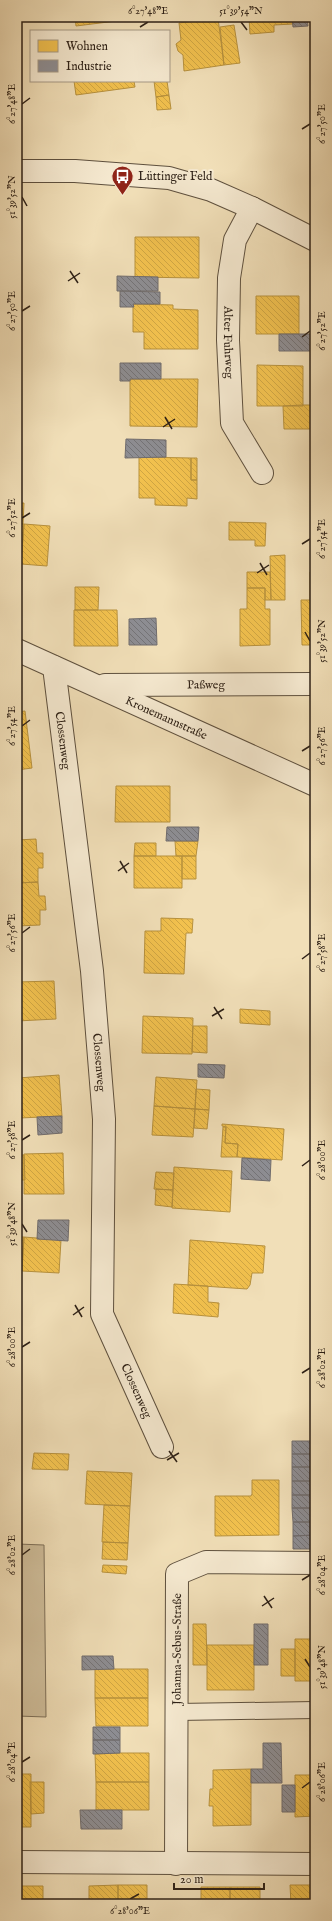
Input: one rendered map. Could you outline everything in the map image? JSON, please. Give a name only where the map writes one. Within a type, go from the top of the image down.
[{"type":"street","points":[[17,171],[75,171],[169,178],[211,190],[252,208],[315,240]]},
{"type":"street","name":"Alter Fuhrweg","points":[[252,208],[236,240],[229,278],[228,340],[232,423],[262,473]]},
{"type":"street","name":"Kronemannstraße","points":[[17,650],[315,785]]},
{"type":"street","name":"Clossenweg","points":[[54,667],[92,971],[104,1119],[102,1314],[162,1447]]},
{"type":"street","name":"Paßweg","points":[[97,685],[315,684]]},
{"type":"street","name":"Johanna-Sebus-Straße","points":[[176,1864],[177,1574],[206,1562],[315,1563]]},
{"type":"street","points":[[17,1862],[315,1864]]},
{"type":"lane","points":[[177,1712],[315,1710]]},
{"type":"shaded area","points":[[17,1544],[44,1545],[46,1717],[17,1716]]},
{"type":"building: Wohnen","points":[[75,17],[132,17],[132,19],[76,26]]},
{"type":"building: Wohnen","points":[[249,17],[292,17],[293,24],[274,25],[274,32],[250,34]]},
{"type":"building: Wohnen","points":[[218,18],[224,65],[184,71],[183,55],[178,51],[176,44],[181,40],[179,23]]},
{"type":"building: Wohnen","points":[[234,25],[240,63],[224,65],[220,27]]},
{"type":"building: Wohnen","points":[[74,82],[134,82],[135,87],[76,95]]},
{"type":"building: Wohnen","points":[[154,82],[167,82],[169,95],[156,97]]},
{"type":"building: Wohnen","points":[[169,95],[171,109],[157,110],[156,97]]},
{"type":"building: Wohnen","points":[[135,237],[199,237],[199,278],[135,277]]},
{"type":"building: Wohnen","points":[[256,296],[299,296],[299,334],[256,334]]},
{"type":"building: Wohnen","points":[[133,304],[173,305],[173,309],[198,310],[198,349],[144,349],[144,332],[133,332]]},
{"type":"building: Wohnen","points":[[257,365],[303,366],[303,406],[257,406]]},
{"type":"building: Wohnen","points":[[130,379],[198,379],[197,427],[130,426]]},
{"type":"building: Wohnen","points":[[315,405],[315,429],[284,429],[283,406]]},
{"type":"building: Wohnen","points":[[139,457],[191,458],[191,480],[197,480],[197,499],[187,498],[187,506],[155,505],[155,498],[139,498]]},
{"type":"building: Wohnen","points":[[191,458],[197,458],[197,480],[191,480]]},
{"type":"building: Wohnen","points":[[17,503],[24,503],[23,524],[17,524]]},
{"type":"building: Wohnen","points":[[229,522],[266,523],[265,546],[255,546],[255,540],[229,540]]},
{"type":"building: Wohnen","points":[[17,524],[24,524],[21,564],[17,564]]},
{"type":"building: Wohnen","points":[[24,524],[50,526],[47,566],[21,564]]},
{"type":"building: Wohnen","points":[[285,555],[285,600],[271,600],[270,556]]},
{"type":"building: Wohnen","points":[[247,572],[270,572],[271,600],[265,600],[265,588],[247,588]]},
{"type":"building: Wohnen","points":[[310,572],[315,572],[315,600],[310,600]]},
{"type":"building: Wohnen","points":[[75,587],[99,587],[98,610],[75,610]]},
{"type":"building: Wohnen","points":[[247,588],[265,588],[265,609],[270,609],[270,645],[240,646],[240,609],[247,609]]},
{"type":"building: Wohnen","points":[[301,600],[315,600],[315,645],[302,645]]},
{"type":"building: Wohnen","points":[[74,610],[117,610],[118,646],[74,646]]},
{"type":"building: Wohnen","points":[[25,711],[32,768],[17,770],[17,712]]},
{"type":"building: Wohnen","points":[[116,786],[170,786],[170,822],[115,822]]},
{"type":"building: Wohnen","points":[[36,839],[37,853],[43,853],[43,868],[38,868],[38,882],[17,883],[17,840]]},
{"type":"building: Wohnen","points":[[175,841],[198,841],[196,856],[176,856]]},
{"type":"building: Wohnen","points":[[135,843],[156,843],[156,856],[134,856]]},
{"type":"building: Wohnen","points":[[134,856],[182,856],[182,888],[134,888]]},
{"type":"building: Wohnen","points":[[182,856],[196,856],[196,879],[182,879]]},
{"type":"building: Wohnen","points":[[38,882],[39,896],[45,896],[46,910],[40,910],[40,925],[17,926],[17,883]]},
{"type":"building: Wohnen","points":[[161,918],[193,919],[192,933],[186,933],[184,974],[144,973],[145,931],[161,931]]},
{"type":"building: Wohnen","points":[[54,981],[56,1019],[17,1021],[17,982]]},
{"type":"building: Wohnen","points":[[240,1009],[270,1011],[270,1025],[240,1023]]},
{"type":"building: Wohnen","points":[[143,1016],[193,1018],[192,1054],[142,1053]]},
{"type":"building: Wohnen","points":[[193,1026],[207,1026],[207,1053],[192,1052]]},
{"type":"building: Wohnen","points":[[59,1075],[62,1116],[20,1118],[18,1078]]},
{"type":"building: Wohnen","points":[[156,1077],[197,1080],[195,1109],[154,1106]]},
{"type":"building: Wohnen","points":[[17,1089],[19,1089],[20,1112],[17,1113]]},
{"type":"building: Wohnen","points":[[196,1089],[210,1090],[209,1110],[195,1109]]},
{"type":"building: Wohnen","points":[[154,1106],[195,1109],[193,1137],[152,1135]]},
{"type":"building: Wohnen","points":[[195,1109],[209,1110],[207,1129],[194,1128]]},
{"type":"building: Wohnen","points":[[222,1124],[284,1129],[282,1160],[237,1157],[238,1144],[225,1143],[226,1127],[222,1126]]},
{"type":"building: Wohnen","points":[[223,1127],[226,1127],[225,1143],[238,1144],[237,1157],[221,1157]]},
{"type":"building: Wohnen","points":[[63,1153],[64,1194],[24,1194],[24,1154]]},
{"type":"building: Wohnen","points":[[17,1155],[24,1155],[25,1180],[17,1180]]},
{"type":"building: Wohnen","points":[[174,1167],[232,1171],[230,1212],[172,1208]]},
{"type":"building: Wohnen","points":[[156,1172],[174,1173],[173,1190],[154,1189]]},
{"type":"building: Wohnen","points":[[156,1189],[173,1190],[172,1207],[155,1205]]},
{"type":"building: Wohnen","points":[[17,1237],[24,1237],[22,1267],[17,1267]]},
{"type":"building: Wohnen","points":[[24,1237],[61,1240],[59,1273],[22,1271]]},
{"type":"building: Wohnen","points":[[190,1240],[265,1246],[263,1273],[252,1273],[250,1285],[247,1289],[188,1285]]},
{"type":"building: Wohnen","points":[[174,1284],[208,1286],[208,1302],[219,1303],[218,1317],[173,1313]]},
{"type":"building: Wohnen","points":[[34,1453],[69,1454],[68,1470],[32,1469]]},
{"type":"building: Wohnen","points":[[87,1471],[132,1473],[130,1506],[85,1504]]},
{"type":"building: Wohnen","points":[[252,1480],[279,1480],[279,1535],[215,1536],[215,1496],[251,1496]]},
{"type":"building: Wohnen","points":[[104,1505],[130,1506],[128,1543],[102,1542]]},
{"type":"building: Wohnen","points":[[103,1542],[128,1543],[127,1560],[102,1559]]},
{"type":"building: Wohnen","points":[[103,1565],[127,1566],[126,1574],[102,1572]]},
{"type":"building: Wohnen","points":[[193,1624],[206,1624],[207,1665],[193,1665]]},
{"type":"building: Wohnen","points":[[295,1639],[315,1639],[315,1681],[295,1681]]},
{"type":"building: Wohnen","points":[[207,1645],[254,1645],[254,1690],[207,1690]]},
{"type":"building: Wohnen","points":[[281,1649],[295,1649],[295,1676],[281,1676]]},
{"type":"building: Wohnen","points":[[95,1669],[148,1669],[148,1698],[95,1698]]},
{"type":"building: Wohnen","points":[[95,1698],[148,1698],[148,1726],[96,1726]]},
{"type":"building: Wohnen","points":[[149,1753],[149,1782],[96,1782],[95,1754]]},
{"type":"building: Wohnen","points":[[251,1769],[251,1825],[213,1826],[213,1806],[209,1806],[210,1789],[213,1789],[213,1770]]},
{"type":"building: Wohnen","points":[[17,1774],[31,1774],[31,1827],[17,1827]]},
{"type":"building: Wohnen","points":[[295,1775],[315,1775],[315,1816],[295,1817]]},
{"type":"building: Wohnen","points":[[30,1782],[44,1782],[44,1813],[31,1814]]},
{"type":"building: Wohnen","points":[[96,1782],[149,1782],[149,1810],[96,1810]]},
{"type":"building: Wohnen","points":[[118,1885],[147,1885],[147,1904],[118,1904]]},
{"type":"building: Wohnen","points":[[118,1885],[118,1904],[89,1904],[89,1886]]},
{"type":"building: Wohnen","points":[[290,1885],[315,1885],[315,1904],[291,1904]]},
{"type":"building: Wohnen","points":[[17,1886],[43,1886],[43,1904],[17,1904]]},
{"type":"building: Wohnen","points":[[201,1887],[230,1887],[230,1904],[201,1904]]},
{"type":"building: Wohnen","points":[[230,1887],[260,1887],[260,1904],[230,1904]]},
{"type":"building: Industrie","points":[[292,17],[307,17],[308,26],[293,27]]},
{"type":"building: Industrie","points":[[117,276],[158,277],[158,291],[117,291]]},
{"type":"building: Industrie","points":[[120,291],[160,292],[160,304],[133,304],[134,307],[120,307]]},
{"type":"building: Industrie","points":[[279,334],[315,334],[315,351],[279,351]]},
{"type":"building: Industrie","points":[[120,363],[161,363],[161,379],[130,379],[130,381],[120,381]]},
{"type":"building: Industrie","points":[[126,439],[166,440],[166,457],[125,458]]},
{"type":"building: Industrie","points":[[156,618],[157,645],[129,645],[129,619]]},
{"type":"building: Industrie","points":[[167,827],[199,827],[198,841],[166,841]]},
{"type":"building: Industrie","points":[[198,1064],[225,1065],[224,1078],[198,1077]]},
{"type":"building: Industrie","points":[[62,1116],[62,1133],[38,1135],[37,1117]]},
{"type":"building: Industrie","points":[[242,1158],[271,1160],[270,1181],[241,1179]]},
{"type":"building: Industrie","points":[[38,1220],[69,1220],[68,1241],[37,1239]]},
{"type":"building: Industrie","points":[[292,1441],[315,1441],[315,1454],[292,1454]]},
{"type":"building: Industrie","points":[[292,1454],[315,1454],[315,1467],[292,1467]]},
{"type":"building: Industrie","points":[[292,1467],[315,1467],[315,1481],[292,1481]]},
{"type":"building: Industrie","points":[[292,1481],[315,1481],[315,1495],[292,1495]]},
{"type":"building: Industrie","points":[[292,1495],[315,1495],[315,1508],[292,1508]]},
{"type":"building: Industrie","points":[[292,1508],[315,1508],[315,1522],[293,1522]]},
{"type":"building: Industrie","points":[[293,1522],[315,1522],[315,1535],[293,1536]]},
{"type":"building: Industrie","points":[[315,1535],[315,1549],[293,1549],[293,1536]]},
{"type":"building: Industrie","points":[[254,1624],[268,1624],[268,1665],[254,1665]]},
{"type":"building: Industrie","points":[[82,1656],[113,1656],[114,1669],[82,1670]]},
{"type":"building: Industrie","points":[[93,1727],[120,1727],[120,1740],[93,1740]]},
{"type":"building: Industrie","points":[[93,1740],[120,1740],[120,1753],[93,1754]]},
{"type":"building: Industrie","points":[[263,1743],[281,1743],[282,1783],[251,1783],[251,1769],[263,1769]]},
{"type":"building: Industrie","points":[[282,1785],[295,1785],[295,1812],[282,1812]]},
{"type":"building: Industrie","points":[[80,1810],[122,1810],[122,1829],[81,1829]]},
{"type":"place","name":"Lüttinger Feld","points":[[122,196]]}]
